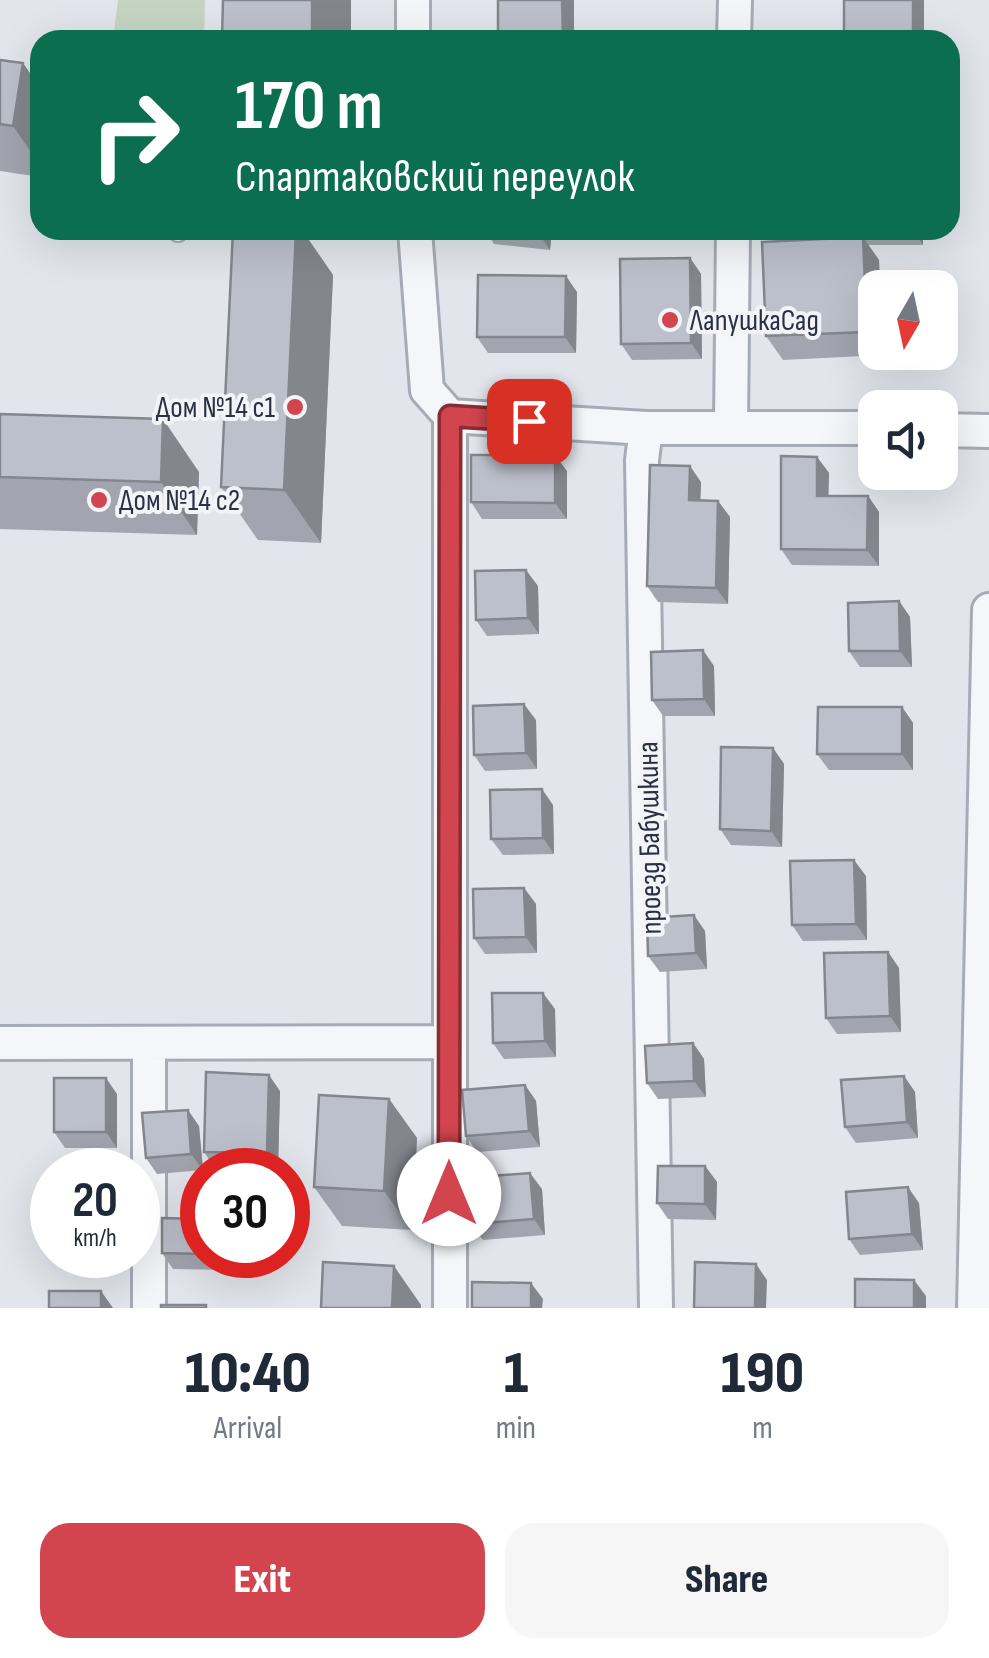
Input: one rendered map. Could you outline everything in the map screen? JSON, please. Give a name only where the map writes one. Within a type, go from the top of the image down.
[{"type":"street","points":[[412,0],[412,30]]},
{"type":"street","points":[[734,30],[735,0]]},
{"type":"street","points":[[415,240],[428,390],[450,416],[450,1308]]},
{"type":"street","points":[[730,425],[732,240]]},
{"type":"street","points":[[450,416],[646,428],[858,428]]},
{"type":"street","name":"проезд Бабушкина","points":[[646,428],[642,460],[656,1308]]},
{"type":"street","points":[[958,430],[989,431]]},
{"type":"street","points":[[974,1308],[989,610]]},
{"type":"street","points":[[0,1044],[448,1042]]},
{"type":"street","points":[[149,1045],[149,1308]]},
{"type":"green space","points":[[118,0],[205,0],[204,30],[114,30]]},
{"type":"building","points":[[223,0],[312,0],[312,30],[222,30]]},
{"type":"building","points":[[498,0],[562,0],[563,30],[498,30]]},
{"type":"building","points":[[844,0],[913,0],[913,30],[844,30]]},
{"type":"building","points":[[0,60],[23,63],[13,126],[0,124]]},
{"type":"building","points":[[233,240],[296,240],[284,490],[221,487]]},
{"type":"building","points":[[863,240],[864,270],[858,270],[858,332],[766,336],[762,242]]},
{"type":"building","points":[[690,258],[691,343],[621,344],[620,259]]},
{"type":"building","points":[[478,275],[566,276],[565,337],[477,337]]},
{"type":"building","points":[[0,414],[163,419],[161,482],[0,477]]},
{"type":"building","points":[[471,455],[555,455],[555,503],[471,502]]},
{"type":"building","points":[[781,456],[817,457],[817,496],[868,496],[867,550],[781,549]]},
{"type":"building","points":[[650,465],[690,466],[689,500],[718,501],[716,588],[647,586]]},
{"type":"building","points":[[526,570],[528,618],[476,620],[475,571]]},
{"type":"building","points":[[899,601],[900,651],[849,651],[848,603]]},
{"type":"building","points":[[703,650],[704,699],[652,700],[651,652]]},
{"type":"building","points":[[524,704],[526,753],[474,755],[473,706]]},
{"type":"building","points":[[818,707],[902,707],[902,754],[817,754]]},
{"type":"building","points":[[721,747],[773,748],[771,831],[720,829]]},
{"type":"building","points":[[542,789],[543,838],[491,839],[490,790]]},
{"type":"building","points":[[854,860],[856,924],[792,925],[790,861]]},
{"type":"building","points":[[524,888],[526,937],[474,938],[473,889]]},
{"type":"building","points":[[694,915],[696,953],[648,956],[647,918]]},
{"type":"building","points":[[888,952],[890,1016],[826,1018],[824,953]]},
{"type":"building","points":[[492,993],[543,993],[545,1041],[493,1043]]},
{"type":"building","points":[[693,1043],[694,1081],[647,1083],[645,1046]]},
{"type":"building","points":[[206,1072],[269,1075],[267,1148],[204,1148]]},
{"type":"building","points":[[904,1076],[907,1122],[845,1127],[841,1080]]},
{"type":"building","points":[[54,1078],[106,1078],[106,1132],[54,1132]]},
{"type":"building","points":[[525,1085],[529,1131],[466,1136],[462,1090]]},
{"type":"building","points":[[319,1095],[389,1099],[384,1191],[314,1187]]},
{"type":"building","points":[[188,1110],[191,1148],[180,1148],[180,1155],[160,1157],[160,1148],[145,1148],[142,1113]]},
{"type":"building","points":[[658,1166],[705,1166],[705,1204],[657,1203]]},
{"type":"building","points":[[530,1173],[534,1219],[471,1224],[468,1178]]},
{"type":"building","points":[[908,1187],[912,1234],[849,1239],[846,1192]]},
{"type":"building","points":[[162,1218],[180,1218],[180,1253],[162,1253]]},
{"type":"building","points":[[323,1262],[394,1266],[392,1308],[321,1308]]},
{"type":"building","points":[[695,1262],[756,1264],[755,1308],[694,1308]]},
{"type":"building","points":[[855,1279],[914,1280],[914,1308],[855,1308]]},
{"type":"building","points":[[472,1282],[531,1283],[531,1308],[472,1308]]},
{"type":"building","points":[[49,1291],[101,1291],[101,1308],[49,1308]]},
{"type":"building","points":[[206,1305],[206,1308],[161,1308]]},
{"type":"place","name":"ЛапушкаСад","points":[[670,320]]},
{"type":"place","name":"Дом №14 с1","points":[[295,407]]},
{"type":"place","name":"Дом №14 с2","points":[[99,500]]},
{"type":"route","points":[[449,1194],[450,416],[529,421]]}]
